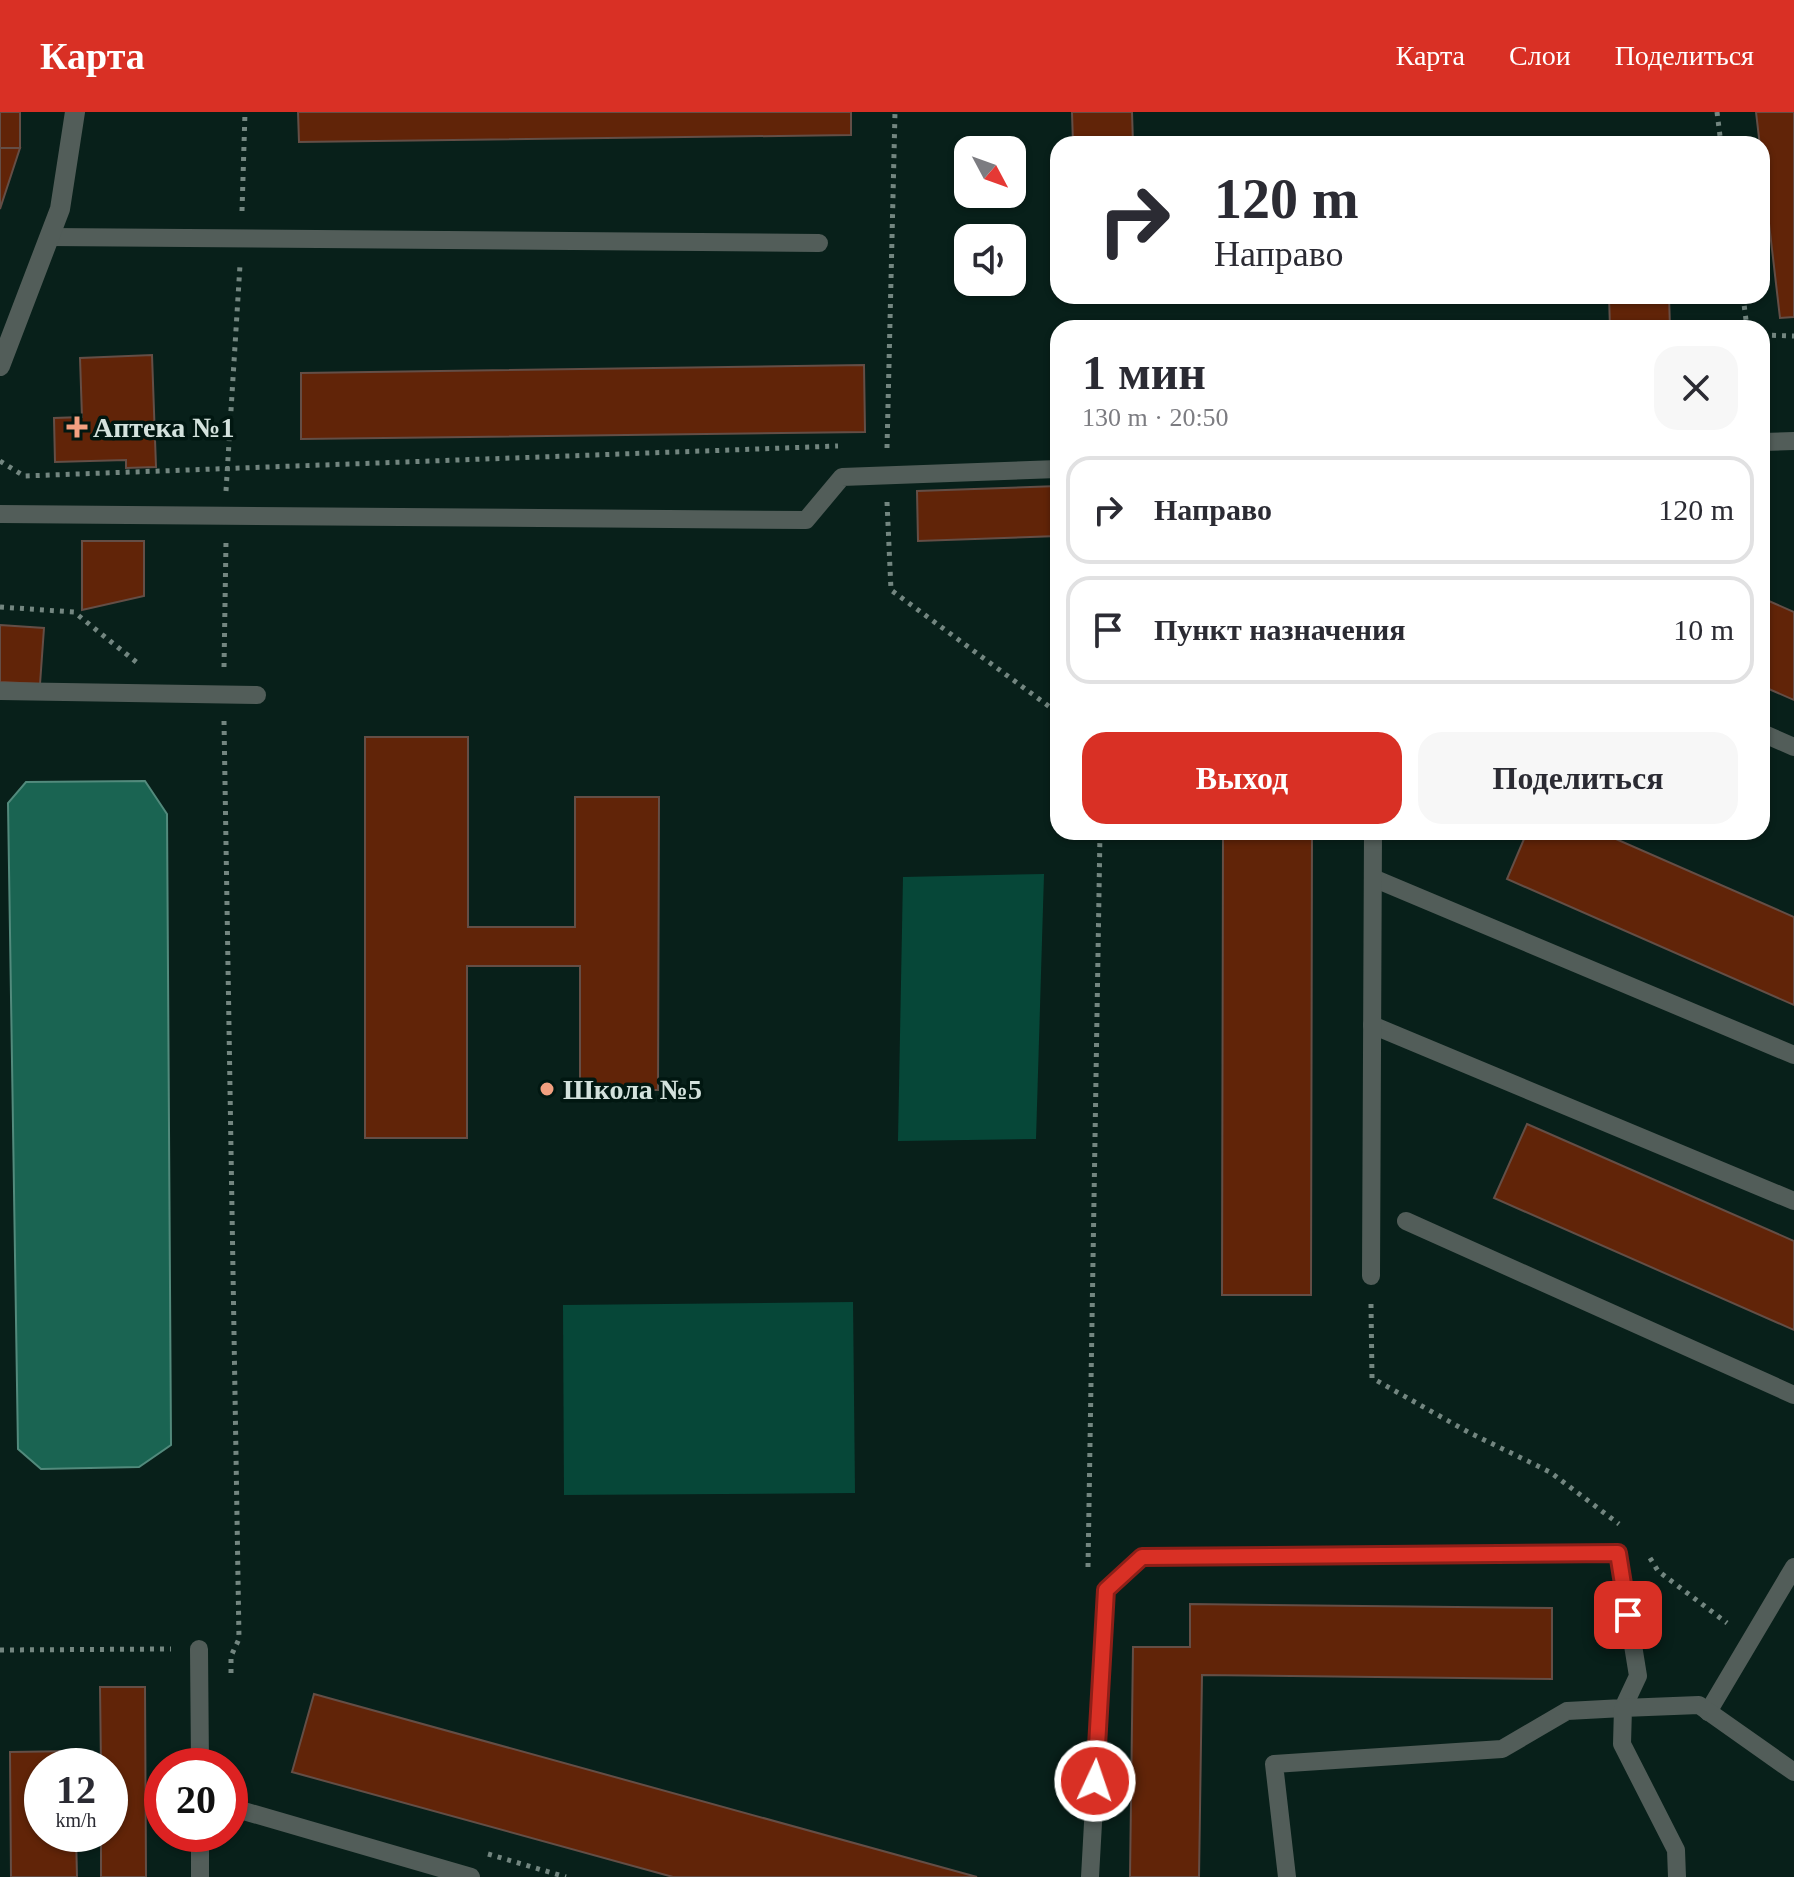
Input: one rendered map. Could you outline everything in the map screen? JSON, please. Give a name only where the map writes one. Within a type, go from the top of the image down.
[{"type":"street","points":[[0,366],[60,209],[75,112]]},
{"type":"lane","points":[[49,237],[819,243]]},
{"type":"lane","points":[[1770,442],[1794,441]]},
{"type":"lane","points":[[0,514],[806,520],[842,477],[1050,469]]},
{"type":"lane","points":[[0,691],[257,695]]},
{"type":"lane","points":[[1770,736],[1794,747]]},
{"type":"lane","points":[[1371,1276],[1373,840]]},
{"type":"lane","points":[[1373,878],[1794,1055]]},
{"type":"lane","points":[[1372,1025],[1794,1201]]},
{"type":"lane","points":[[1406,1221],[1794,1395]]},
{"type":"lane","points":[[1090,1877],[1106,1590],[1142,1557],[1618,1553],[1638,1676],[1623,1708],[1622,1744],[1676,1850],[1677,1877]]},
{"type":"lane","points":[[1708,1712],[1794,1567]]},
{"type":"lane","points":[[199,1649],[200,1748]]},
{"type":"lane","points":[[1287,1877],[1274,1764],[1502,1749],[1567,1711],[1699,1705],[1794,1772]]},
{"type":"lane","points":[[248,1812],[471,1877]]},
{"type":"lane","points":[[200,1852],[200,1877]]},
{"type":"path","points":[[231,1688],[231,1656],[239,1639],[224,694],[227,471],[245,112]]},
{"type":"path","points":[[895,112],[886,476],[891,590],[1050,707]]},
{"type":"path","points":[[1717,112],[1720,136]]},
{"type":"path","points":[[1770,335],[1794,336]]},
{"type":"path","points":[[872,445],[903,444]]},
{"type":"path","points":[[0,461],[24,476],[227,471],[840,446]]},
{"type":"path","points":[[0,607],[74,612],[176,694]]},
{"type":"path","points":[[1100,840],[1088,1566],[1106,1590]]},
{"type":"path","points":[[1371,1276],[1372,1378],[1468,1432],[1550,1472],[1623,1527]]},
{"type":"path","points":[[1646,1552],[1658,1571],[1751,1640]]},
{"type":"path","points":[[0,1650],[199,1649],[239,1639]]},
{"type":"shaded area","points":[[145,781],[167,814],[171,1445],[139,1467],[41,1469],[18,1449],[8,803],[26,782]]},
{"type":"shaded area","points":[[1044,874],[1036,1139],[898,1141],[903,877]]},
{"type":"shaded area","points":[[853,1302],[855,1493],[564,1495],[563,1305]]},
{"type":"building","points":[[0,112],[20,112],[20,148],[0,148]]},
{"type":"building","points":[[298,112],[851,112],[851,135],[299,142]]},
{"type":"building","points":[[1072,112],[1132,112],[1133,136],[1073,136]]},
{"type":"building","points":[[1756,112],[1794,112],[1794,317],[1780,318],[1770,232],[1770,136],[1759,136]]},
{"type":"building","points":[[0,148],[20,148],[0,209]]},
{"type":"building","points":[[1609,304],[1669,304],[1670,320],[1610,320]]},
{"type":"building","points":[[152,355],[156,467],[126,468],[126,460],[55,462],[54,418],[82,417],[80,358]]},
{"type":"building","points":[[864,365],[865,432],[301,439],[301,373]]},
{"type":"building","points":[[1050,486],[1050,536],[918,541],[917,491]]},
{"type":"building","points":[[82,541],[144,541],[144,596],[82,610]]},
{"type":"building","points":[[1770,602],[1794,612],[1794,700],[1770,690]]},
{"type":"building","points":[[0,625],[44,628],[40,684],[0,682]]},
{"type":"building","points":[[365,737],[468,737],[468,927],[575,927],[575,797],[659,797],[658,1090],[580,1090],[580,966],[467,966],[467,1138],[365,1138]]},
{"type":"building","points":[[1223,840],[1312,840],[1311,1295],[1222,1295]]},
{"type":"building","points":[[1524,840],[1618,840],[1794,917],[1794,1005],[1507,879]]},
{"type":"building","points":[[1527,1124],[1794,1241],[1794,1330],[1494,1198]]},
{"type":"building","points":[[1190,1604],[1552,1608],[1552,1679],[1202,1675],[1199,1877],[1130,1877],[1133,1647],[1190,1647]]},
{"type":"building","points":[[100,1687],[145,1687],[146,1877],[101,1877],[101,1852],[128,1852],[128,1748],[101,1748]]},
{"type":"building","points":[[314,1694],[977,1877],[673,1877],[292,1772]]},
{"type":"building","points":[[10,1752],[24,1752],[24,1852],[76,1852],[77,1877],[11,1877]]},
{"type":"place","name":"Аптека №1","points":[[77,427]]},
{"type":"place","name":"Школа №5","points":[[547,1089]]},
{"type":"route","points":[[1095,1781],[1106,1590],[1142,1557],[1618,1553],[1628,1615]]}]
